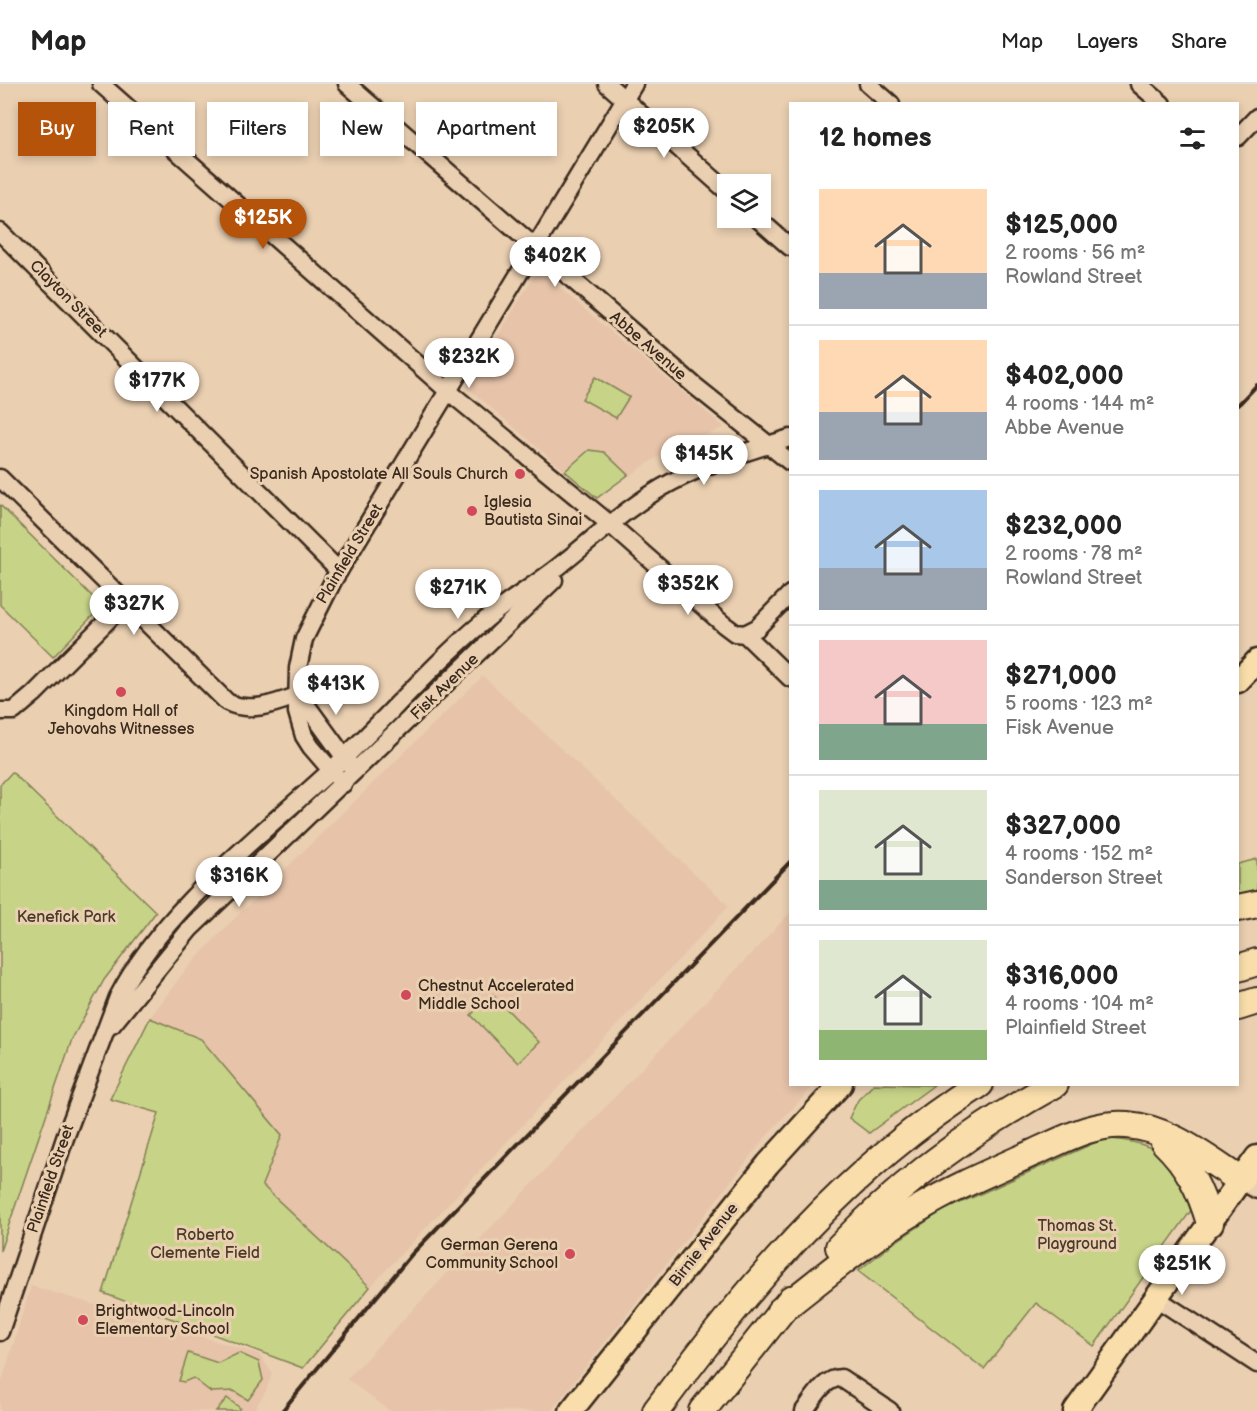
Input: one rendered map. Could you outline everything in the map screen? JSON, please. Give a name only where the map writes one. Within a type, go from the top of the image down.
[{"type":"highway","points":[[1239,908],[1257,904]]},
{"type":"highway","points":[[1239,968],[1257,962]]},
{"type":"highway","points":[[1239,1008],[1257,1001]]},
{"type":"highway","points":[[656,1411],[727,1317],[816,1216],[890,1149],[977,1086]]},
{"type":"highway","points":[[702,1411],[780,1311],[845,1241],[912,1180],[990,1122],[1052,1086]]},
{"type":"highway","points":[[780,1311],[885,1230],[949,1192],[1088,1130],[1118,1124],[1154,1131],[1193,1149],[1249,1185]]},
{"type":"highway","points":[[1154,1131],[1189,1169],[1201,1194],[1210,1222]]},
{"type":"main road","points":[[1239,680],[1257,661]]},
{"type":"main road","name":"Birnie Avenue","points":[[572,1411],[768,1164],[840,1086]]},
{"type":"main road","points":[[1075,1411],[1210,1222],[1249,1185],[1257,1157]]},
{"type":"street","points":[[101,84],[447,391],[611,525],[735,633],[745,634],[757,628],[789,595]]},
{"type":"street","name":"Abbe Avenue","points":[[347,84],[695,386],[771,444],[789,461]]},
{"type":"street","points":[[607,84],[717,182]]},
{"type":"street","name":"Plainfield Street","points":[[343,784],[330,771],[304,736],[297,712],[298,668],[306,631],[339,571],[634,84]]},
{"type":"street","points":[[868,84],[889,102]]},
{"type":"street","points":[[1139,84],[1160,102]]},
{"type":"street","points":[[1239,136],[1257,117]]},
{"type":"street","points":[[768,228],[789,246]]},
{"type":"street","name":"Clayton Street","points":[[0,232],[339,571]]},
{"type":"street","name":"Fisk Avenue","points":[[344,758],[428,671],[484,620],[558,568],[640,502],[686,475],[789,438]]},
{"type":"street","points":[[0,478],[227,702],[238,706],[254,707],[299,695],[356,772]]},
{"type":"street","name":"Fisk Avenue","points":[[356,772],[611,525]]},
{"type":"street","points":[[0,711],[14,711],[34,694],[125,603]]},
{"type":"street","points":[[745,634],[789,677]]},
{"type":"street","name":"Plainfield Street","points":[[0,1332],[65,1138],[118,997],[134,969],[157,937],[187,905],[344,758]]},
{"type":"street","name":"Plainfield Street","points":[[108,1028],[122,1016],[153,972],[202,918],[356,772]]},
{"type":"street","points":[[187,905],[202,918]]},
{"type":"street","points":[[1156,1298],[1257,1364]]},
{"type":"street","points":[[804,1411],[832,1378],[841,1378],[858,1387],[890,1411]]},
{"type":"shaded area","points":[[538,270],[724,427],[654,459],[597,498],[467,387]]},
{"type":"shaded area","name":"Chestnut Accelerated Middle School","points":[[483,676],[729,906],[370,1287],[262,1185],[282,1135],[201,1039],[150,1018],[184,972],[226,927]]},
{"type":"shaded area","name":"German Gerena Community School","points":[[789,914],[789,1086],[814,1086],[772,1129],[551,1411],[390,1411],[347,1379]]},
{"type":"shaded area","name":"Brightwood-Lincoln Elementary School","points":[[31,1286],[259,1354],[272,1373],[266,1391],[253,1411],[0,1411],[0,1388]]},
{"type":"green space","points":[[595,377],[629,397],[616,418],[582,399]]},
{"type":"green space","points":[[589,450],[604,452],[628,475],[597,498],[565,471]]},
{"type":"green space","points":[[0,505],[102,606],[53,657],[0,605]]},
{"type":"green space","name":"Kenefick Park","points":[[12,772],[156,912],[104,980],[72,1039],[0,1251],[0,785]]},
{"type":"green space","points":[[1257,859],[1257,892],[1239,896],[1239,864]]},
{"type":"green space","points":[[492,994],[539,1042],[518,1063],[471,1015]]},
{"type":"green space","name":"Roberto Clemente Field","points":[[150,1018],[201,1039],[282,1135],[262,1185],[370,1287],[303,1368],[103,1293],[159,1113],[110,1099]]},
{"type":"green space","points":[[872,1086],[933,1086],[869,1133],[849,1118],[858,1100]]},
{"type":"green space","name":"Thomas St. Playground","points":[[1103,1139],[1132,1142],[1161,1153],[1179,1171],[1195,1205],[1094,1346],[1036,1303],[984,1369],[858,1271],[891,1245],[942,1211]]},
{"type":"green space","points":[[188,1353],[218,1363],[239,1353],[259,1362],[263,1380],[248,1400],[234,1391],[211,1392],[193,1378],[184,1382],[179,1381]]},
{"type":"green space","points":[[227,1398],[240,1408],[237,1411],[216,1411]]},
{"type":"railway","points":[[1239,404],[1257,385]]},
{"type":"railway","points":[[282,1411],[412,1254],[789,863]]},
{"type":"place","name":"Spanish Apostolate All Souls Church","points":[[520,474]]},
{"type":"place","name":"Iglesia Bautista Sinai","points":[[472,511]]},
{"type":"place","name":"Kingdom Hall of Jehovahs Witnesses","points":[[121,692]]},
{"type":"place","name":"Chestnut Accelerated Middle School","points":[[406,995]]},
{"type":"place","name":"German Gerena Community School","points":[[570,1254]]},
{"type":"place","name":"Brightwood-Lincoln Elementary School","points":[[83,1320]]}]
